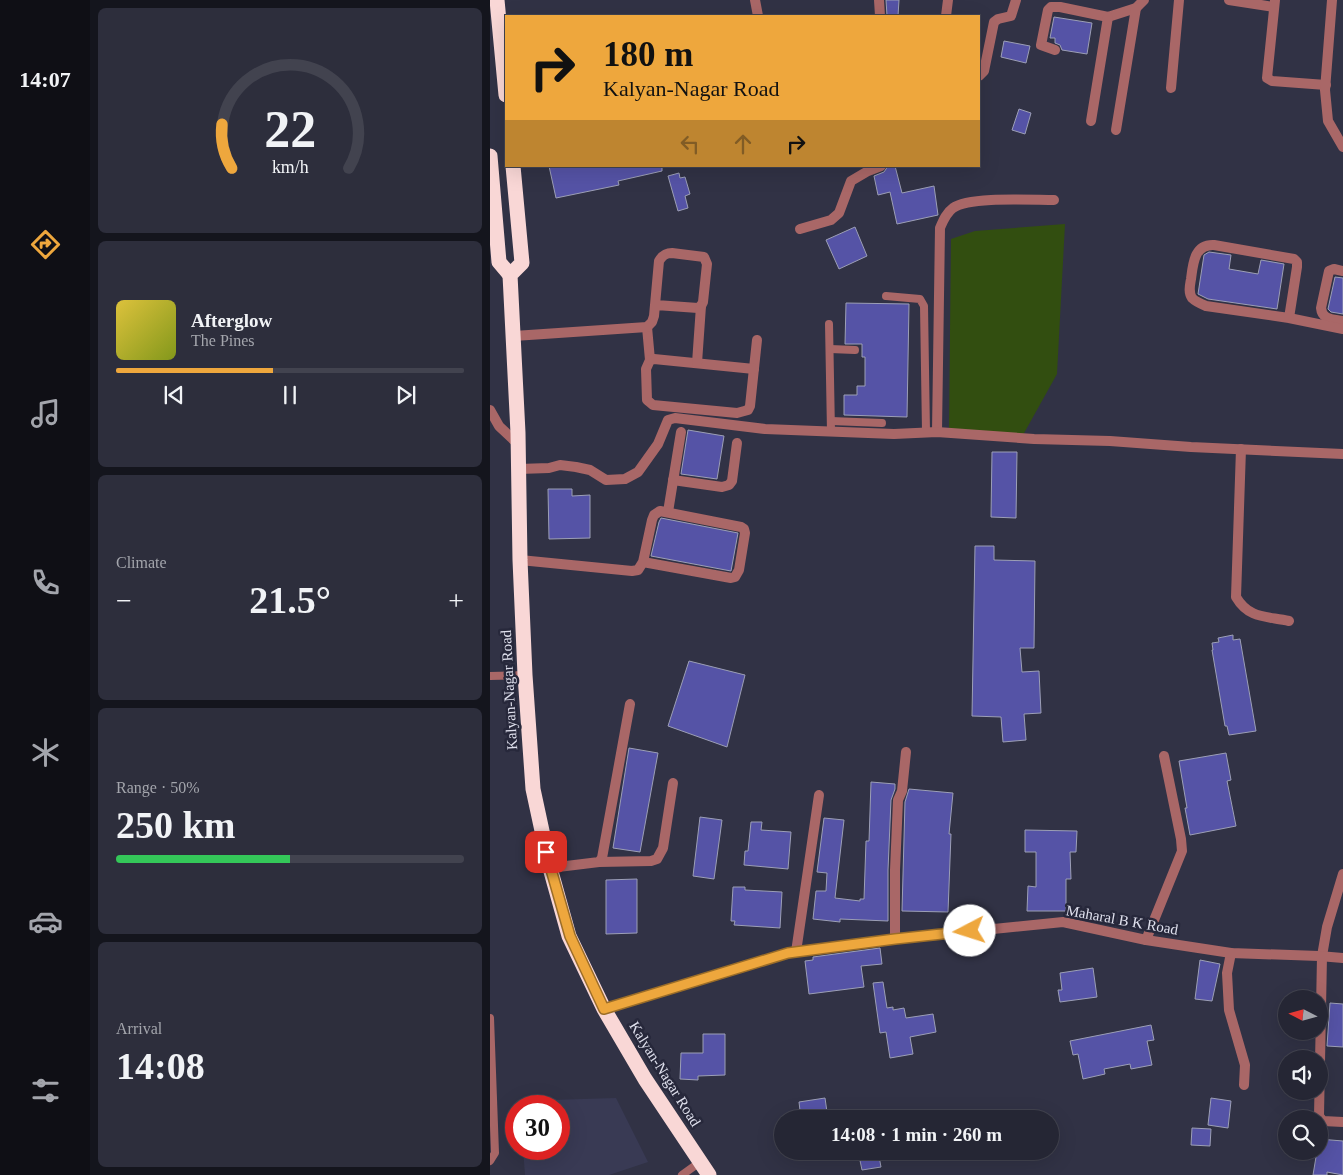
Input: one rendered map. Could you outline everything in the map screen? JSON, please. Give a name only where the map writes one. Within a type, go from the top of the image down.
[{"type":"highway","points":[[497,0],[505,84]]},
{"type":"highway","points":[[490,156],[499,262],[510,275],[522,263],[513,167]]},
{"type":"highway","name":"Kalyan-Nagar Road","points":[[510,275],[519,446],[520,560],[525,675],[533,789],[550,868],[570,936],[604,1009],[645,1079],[708,1175]]},
{"type":"street","points":[[755,0],[758,15]]},
{"type":"street","points":[[879,0],[880,15]]},
{"type":"street","points":[[946,15],[948,0]]},
{"type":"street","points":[[980,75],[984,71],[994,22],[1011,16],[1016,0]]},
{"type":"street","points":[[1170,88],[1179,0]]},
{"type":"street","points":[[1229,0],[1274,3],[1267,78],[1272,81],[1326,85]]},
{"type":"street","points":[[1332,0],[1326,85],[1328,121],[1343,147]]},
{"type":"street","points":[[1055,50],[1041,44],[1050,7],[1060,7],[1108,17],[1140,4]]},
{"type":"street","points":[[1116,130],[1140,4]]},
{"type":"street","points":[[1091,121],[1108,17]]},
{"type":"street","points":[[800,229],[830,220],[839,213],[852,181],[878,167]]},
{"type":"street","points":[[937,432],[940,228],[945,217],[953,208],[968,202],[1054,200]]},
{"type":"street","points":[[1288,318],[1297,267],[1297,262],[1294,259],[1214,245],[1203,246],[1193,259],[1190,290],[1191,297],[1197,302],[1206,306],[1288,318],[1343,329]]},
{"type":"street","points":[[514,336],[647,327],[652,322],[656,305],[659,261],[662,256],[667,252],[700,256],[706,260],[697,363]]},
{"type":"street","points":[[1343,271],[1334,269],[1329,271],[1321,308],[1324,317],[1343,321]]},
{"type":"street","points":[[656,305],[698,308],[701,306]]},
{"type":"street","points":[[647,327],[650,360],[646,369],[647,400],[649,404],[737,413],[744,412],[750,406],[757,340]]},
{"type":"street","points":[[650,360],[754,369]]},
{"type":"street","points":[[490,410],[500,426],[519,446]]},
{"type":"street","points":[[519,469],[549,468],[560,465],[590,470],[606,480],[625,479],[638,472],[658,444],[668,420],[675,418],[764,429],[831,426],[894,434],[937,432],[1034,439],[1110,441],[1343,454]]},
{"type":"street","points":[[668,512],[681,432]]},
{"type":"street","points":[[673,480],[722,487],[730,485],[738,442]]},
{"type":"street","points":[[1241,449],[1236,597],[1250,614],[1290,621]]},
{"type":"street","points":[[520,560],[632,571],[638,570],[643,562],[654,514],[660,511],[744,529],[738,576],[731,578],[643,562]]},
{"type":"street","points":[[599,862],[602,858],[630,704]]},
{"type":"street","points":[[895,939],[898,800],[902,791],[906,752]]},
{"type":"street","points":[[1146,940],[1182,851],[1164,756]]},
{"type":"street","points":[[550,868],[599,862],[651,861],[657,859],[663,848],[673,784]]},
{"type":"street","points":[[796,952],[819,795]]},
{"type":"street","points":[[1343,874],[1327,927],[1322,956],[1319,1116],[1323,1121],[1343,1122]]},
{"type":"street","name":"Maharal B K Road","points":[[604,1009],[788,953],[895,939],[1063,922],[1146,940],[1231,953],[1343,958]]},
{"type":"street","points":[[1231,953],[1227,973],[1230,1010],[1245,1065],[1244,1085]]},
{"type":"lane","points":[[886,296],[920,299],[924,306],[926,432]]},
{"type":"lane","points":[[829,324],[831,426],[882,423]]},
{"type":"lane","points":[[830,349],[855,350]]},
{"type":"lane","points":[[490,676],[525,675]]},
{"type":"lane","points":[[490,1018],[495,1153],[490,1161]]},
{"type":"lane","points":[[682,1175],[700,1162]]},
{"type":"shaded area","points":[[616,1098],[648,1162],[609,1175],[525,1175],[524,1160],[570,1160],[570,1099]]},
{"type":"green space","points":[[1065,224],[1057,374],[1023,435],[952,436],[949,427],[951,239],[975,231]]},
{"type":"building","points":[[886,0],[899,0],[898,15],[887,15]]},
{"type":"building","points":[[1054,17],[1092,23],[1087,54],[1062,50],[1060,45],[1055,43],[1055,38],[1050,38]]},
{"type":"building","points":[[1004,41],[1030,46],[1026,63],[1001,57]]},
{"type":"building","points":[[1019,109],[1031,113],[1025,134],[1012,130]]},
{"type":"building","points":[[549,167],[662,167],[662,171],[618,181],[619,185],[556,198]]},
{"type":"building","points":[[887,167],[895,167],[902,193],[934,186],[938,215],[897,224],[890,192],[878,195],[874,176],[884,172]]},
{"type":"building","points":[[679,173],[680,178],[685,177],[690,194],[685,196],[688,208],[678,211],[668,176]]},
{"type":"building","points":[[855,227],[867,256],[839,269],[826,240]]},
{"type":"building","points":[[1209,252],[1231,255],[1229,269],[1258,274],[1261,260],[1284,264],[1277,309],[1208,299],[1198,294],[1204,255]]},
{"type":"building","points":[[1335,277],[1343,278],[1343,314],[1331,312],[1328,309]]},
{"type":"building","points":[[846,303],[909,304],[907,417],[844,415],[844,395],[857,395],[857,386],[865,386],[865,357],[862,357],[862,344],[845,344]]},
{"type":"building","points":[[688,430],[724,436],[717,479],[681,474]]},
{"type":"building","points":[[992,452],[1017,452],[1016,518],[991,517]]},
{"type":"building","points":[[548,489],[572,489],[572,496],[590,495],[590,538],[549,539]]},
{"type":"building","points":[[661,518],[738,533],[731,571],[651,556]]},
{"type":"building","points":[[975,546],[994,546],[994,560],[1035,561],[1034,648],[1020,648],[1022,672],[1039,671],[1041,713],[1024,714],[1026,740],[1003,742],[1001,717],[972,716]]},
{"type":"building","points":[[1233,635],[1233,640],[1240,639],[1256,731],[1229,735],[1227,726],[1225,726],[1212,643],[1219,642],[1218,638]]},
{"type":"building","points":[[689,661],[745,675],[727,747],[668,726]]},
{"type":"building","points":[[629,748],[658,753],[640,852],[613,848]]},
{"type":"building","points":[[1226,753],[1231,780],[1227,781],[1236,826],[1190,835],[1179,761]]},
{"type":"building","points":[[871,782],[895,784],[891,800],[888,921],[840,919],[840,922],[813,919],[816,891],[826,891],[827,873],[817,872],[824,818],[844,820],[835,898],[860,901],[860,899],[864,899],[866,841],[869,841]]},
{"type":"building","points":[[909,789],[953,793],[949,834],[951,834],[948,912],[902,911],[905,802]]},
{"type":"building","points":[[700,817],[722,820],[714,879],[693,876]]},
{"type":"building","points":[[751,822],[762,822],[761,830],[791,832],[788,869],[744,865],[745,851],[748,851]]},
{"type":"building","points":[[1025,830],[1077,831],[1076,852],[1070,852],[1071,879],[1066,879],[1066,911],[1027,911],[1028,886],[1036,887],[1036,852],[1025,852]]},
{"type":"building","points":[[637,879],[637,933],[606,934],[606,880]]},
{"type":"building","points":[[733,887],[745,887],[745,890],[782,892],[780,928],[734,925],[735,921],[731,921]]},
{"type":"building","points":[[880,948],[882,964],[861,966],[864,987],[809,994],[805,961],[813,960],[813,957]]},
{"type":"building","points":[[1200,960],[1220,964],[1212,1001],[1195,999]]},
{"type":"building","points":[[1093,968],[1097,997],[1060,1002],[1058,990],[1062,990],[1060,973]]},
{"type":"building","points":[[883,982],[887,1008],[893,1007],[893,1010],[904,1008],[906,1018],[933,1014],[936,1032],[910,1037],[913,1054],[890,1058],[886,1032],[880,1033],[873,983]]},
{"type":"building","points":[[1330,1003],[1343,1004],[1343,1047],[1327,1046]]},
{"type":"building","points":[[1151,1025],[1154,1040],[1147,1041],[1152,1065],[1131,1069],[1130,1064],[1104,1069],[1105,1074],[1083,1079],[1078,1054],[1073,1055],[1070,1041]]},
{"type":"building","points":[[703,1034],[725,1034],[725,1075],[698,1076],[698,1080],[680,1079],[681,1053],[703,1053]]},
{"type":"building","points":[[825,1098],[827,1110],[800,1110],[799,1102]]},
{"type":"building","points":[[1211,1098],[1231,1101],[1228,1128],[1208,1125]]},
{"type":"building","points":[[1192,1128],[1211,1129],[1210,1146],[1191,1145]]},
{"type":"building","points":[[1328,1140],[1343,1141],[1343,1175],[1327,1172],[1327,1175],[1313,1175],[1316,1160],[1328,1160]]},
{"type":"building","points":[[860,1160],[880,1160],[881,1167],[862,1170]]},
{"type":"route","points":[[546,852],[570,936],[604,1009],[788,953],[970,931]]}]
